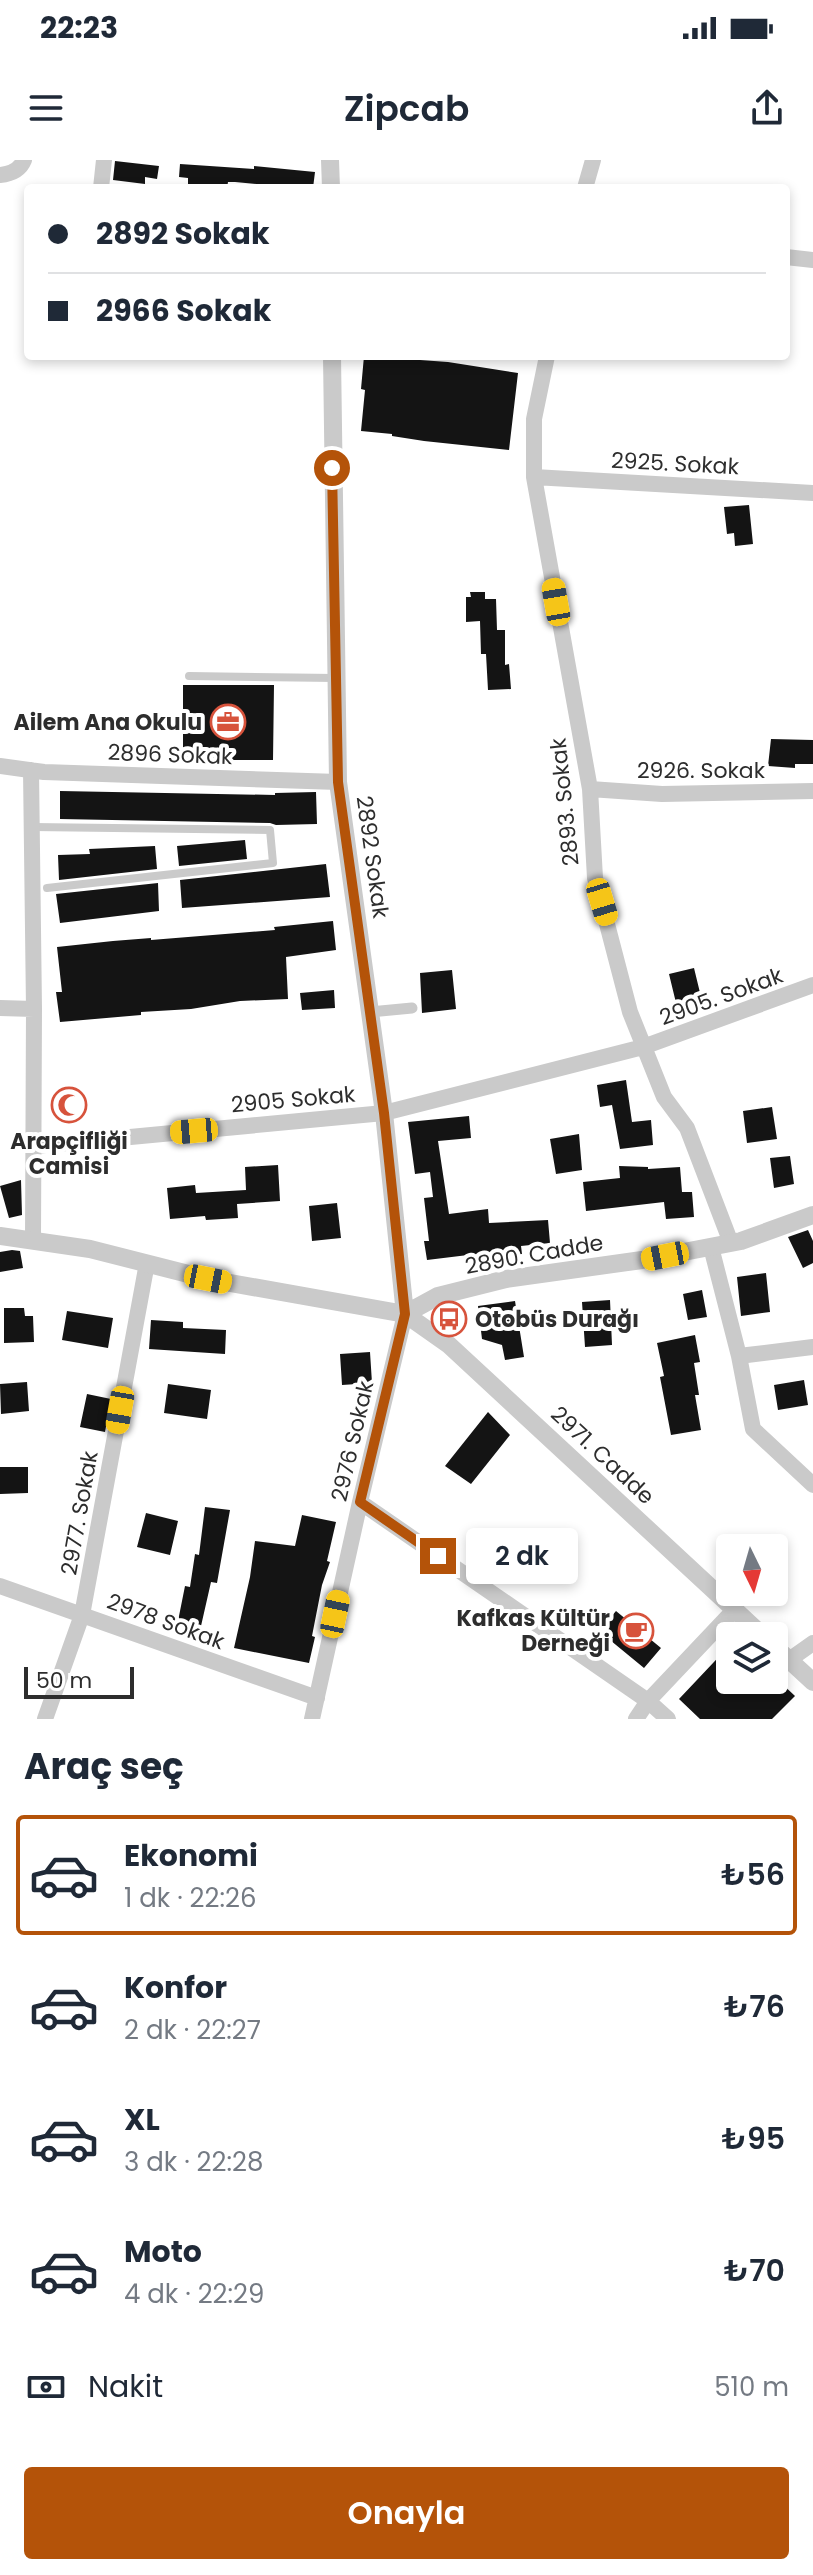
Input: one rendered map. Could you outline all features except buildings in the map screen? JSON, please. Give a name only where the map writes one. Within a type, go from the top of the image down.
[{"type":"street","points":[[0,175],[9,174],[24,160]]},
{"type":"street","points":[[101,184],[104,160]]},
{"type":"street","points":[[330,160],[331,184]]},
{"type":"street","points":[[586,184],[593,160]]},
{"type":"street","points":[[790,257],[813,260]]},
{"type":"street","name":"2892 Sokak","points":[[332,360],[338,782],[384,1113],[405,1314]]},
{"type":"street","name":"2893. Sokak","points":[[546,360],[534,419],[534,477],[590,789],[595,878],[630,1012],[643,1047],[664,1097],[687,1128],[731,1243]]},
{"type":"street","name":"2925. Sokak","points":[[534,477],[813,493]]},
{"type":"street","name":"2896 Sokak","points":[[0,766],[31,770],[338,782]]},
{"type":"street","points":[[31,770],[33,1239]]},
{"type":"street","name":"2926. Sokak","points":[[590,789],[662,794],[813,791]]},
{"type":"street","name":"2905. Sokak","points":[[643,1047],[813,985]]},
{"type":"street","points":[[0,1008],[34,1009]]},
{"type":"street","points":[[370,1012],[412,1008]]},
{"type":"street","name":"2905 Sokak","points":[[35,1146],[384,1113],[643,1047]]},
{"type":"street","name":"2890. Cadde","points":[[405,1314],[438,1296],[506,1279],[642,1260],[731,1243],[813,1215]]},
{"type":"street","points":[[0,1236],[90,1249],[208,1279],[405,1314]]},
{"type":"street","points":[[711,1247],[739,1356],[753,1429],[813,1485]]},
{"type":"street","name":"2977. Sokak","points":[[45,1719],[82,1615],[147,1263]]},
{"type":"street","name":"2976 Sokak","points":[[312,1719],[405,1314]]},
{"type":"street","name":"2971. Cadde","points":[[405,1314],[449,1345],[748,1622]]},
{"type":"street","points":[[739,1356],[813,1347]]},
{"type":"street","points":[[360,1502],[648,1701],[668,1719]]},
{"type":"street","name":"2978 Sokak","points":[[0,1586],[317,1698]]},
{"type":"street","points":[[636,1719],[648,1701],[735,1609]]},
{"type":"street","points":[[813,1643],[789,1660],[813,1682]]},
{"type":"lane","points":[[189,676],[335,678]]},
{"type":"lane","points":[[32,827],[270,830],[273,863],[47,888]]},
{"type":"place","name":"Ailem Ana Okulu","points":[[228,722]]},
{"type":"place","name":"Arapçifliği Camisi","points":[[69,1105]]},
{"type":"place","name":"Otobüs Durağı","points":[[449,1319]]},
{"type":"place","name":"Kafkas Kültür Derneği","points":[[636,1631]]},
{"type":"route","points":[[332,468],[338,782],[384,1113],[405,1314],[360,1502],[438,1556]]}]
